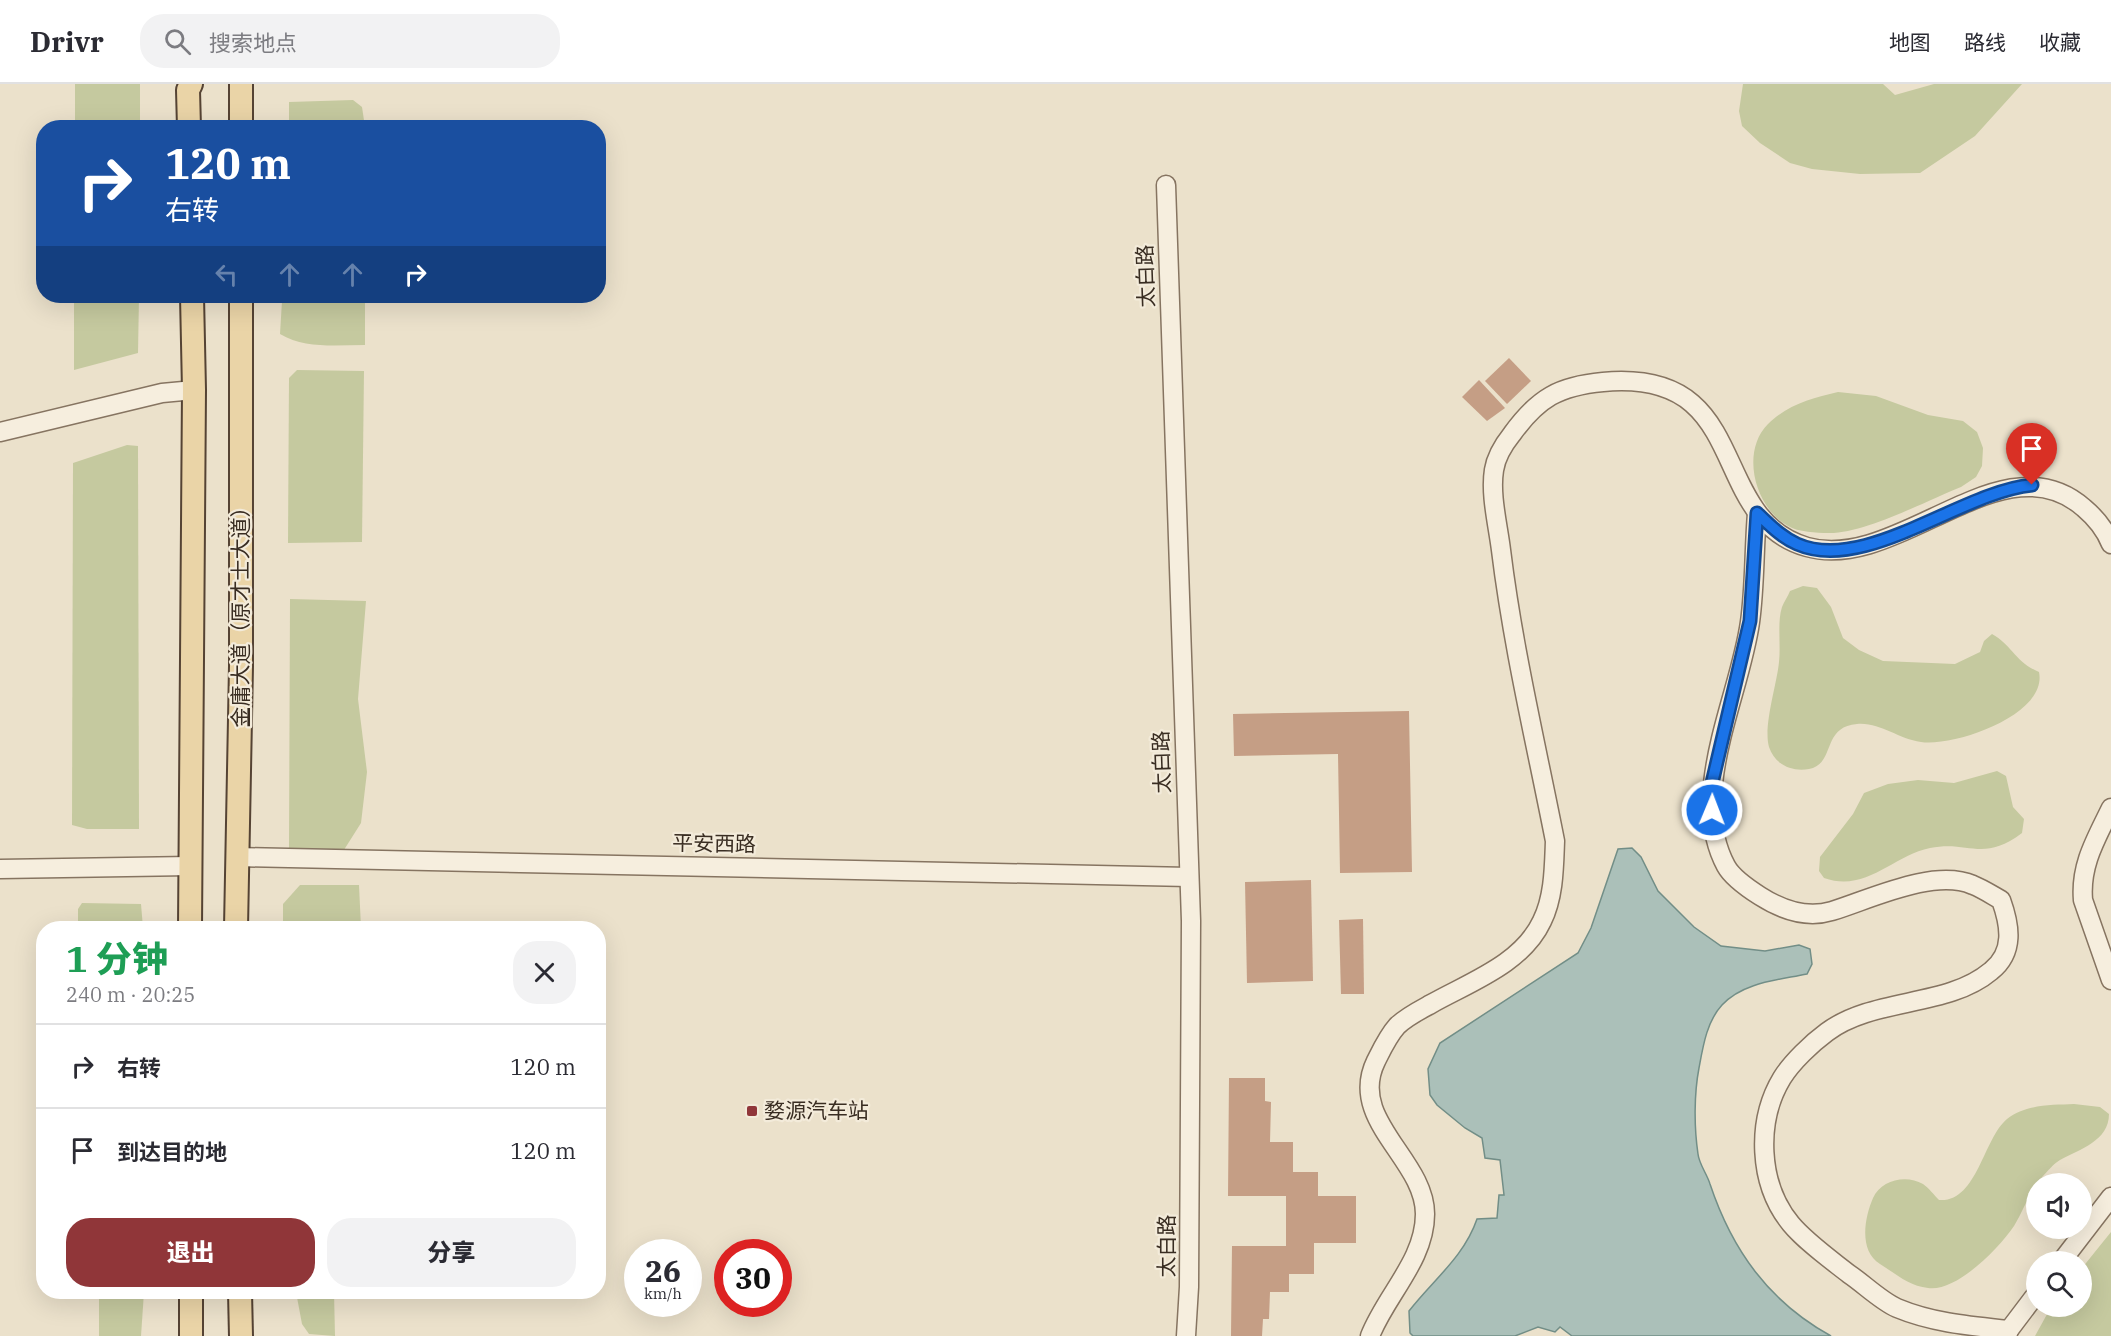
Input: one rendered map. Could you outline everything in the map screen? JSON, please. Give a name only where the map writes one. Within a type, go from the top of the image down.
[{"type":"main road","points":[[189,120],[188,90],[191,84]]},
{"type":"main road","points":[[241,84],[241,120]]},
{"type":"main road","points":[[190,921],[194,390],[192,303]]},
{"type":"main road","name":"金庸大道（原才士大道）","points":[[236,921],[241,666],[241,303]]},
{"type":"main road","points":[[191,1299],[192,1336]]},
{"type":"main road","points":[[240,1299],[241,1336]]},
{"type":"street","name":"太白路","points":[[1166,185],[1189,877],[1189,1287],[1186,1336]]},
{"type":"street","points":[[1370,1336],[1380,1310],[1415,1256],[1424,1231],[1425,1212],[1424,1193],[1377,1120],[1371,1084],[1373,1067],[1398,1026],[1419,1010],[1506,962],[1526,945],[1542,921],[1554,875],[1556,841],[1509,618],[1494,491],[1494,469],[1500,451],[1536,406],[1554,391],[1576,384],[1625,380],[1655,383],[1686,398],[1705,415],[1757,513],[1781,535],[1798,544],[1820,551],[1844,551],[1868,545],[2001,490],[2032,485],[2054,489],[2080,504],[2105,530],[2111,544]]},
{"type":"street","points":[[0,432],[162,393],[194,390]]},
{"type":"street","points":[[1757,513],[1750,621],[1712,783],[1715,835],[1726,867],[1752,891],[1781,909],[1803,914],[1829,912],[1906,887],[1942,880],[1972,884],[2001,900],[2010,925],[2007,949],[1992,971],[1959,988],[1853,1016],[1826,1033],[1783,1077],[1768,1112],[1764,1136],[1764,1160],[1773,1191],[1790,1223],[1835,1263],[1896,1308],[1945,1322],[2008,1333],[2026,1308]]},
{"type":"street","points":[[2111,808],[2086,861],[2082,887],[2083,900],[2111,980]]},
{"type":"street","name":"平安西路","points":[[238,857],[1189,877]]},
{"type":"street","points":[[0,869],[190,866]]},
{"type":"street","points":[[2069,1251],[2111,1197]]},
{"type":"green space","points":[[75,84],[140,84],[140,120],[75,120]]},
{"type":"green space","points":[[1743,84],[1883,84],[1895,95],[1934,84],[2022,84],[1975,136],[1920,173],[1860,174],[1812,169],[1790,163],[1760,143],[1742,126],[1739,111]]},
{"type":"green space","points":[[353,100],[362,107],[364,120],[289,120],[289,102]]},
{"type":"green space","points":[[74,303],[139,303],[138,353],[74,370]]},
{"type":"green space","points":[[282,303],[365,303],[365,345],[310,344],[280,334]]},
{"type":"green space","points":[[297,370],[364,371],[362,542],[288,543],[289,378]]},
{"type":"green space","points":[[1838,392],[1876,396],[1928,415],[1963,421],[1977,432],[1983,448],[1982,466],[1976,477],[1961,487],[1895,516],[1859,528],[1824,533],[1802,531],[1788,526],[1767,506],[1755,479],[1753,464],[1759,436],[1775,417],[1783,412],[1809,400]]},
{"type":"green space","points":[[127,445],[138,446],[139,829],[87,829],[72,825],[73,463]]},
{"type":"green space","points":[[1803,586],[1817,588],[1831,607],[1843,638],[1859,650],[1883,661],[1955,664],[1980,652],[1984,641],[1992,634],[2024,663],[2039,672],[2038,688],[2029,702],[2014,714],[1996,725],[1975,733],[1955,739],[1921,742],[1881,728],[1857,724],[1838,732],[1823,760],[1817,766],[1803,770],[1785,766],[1775,758],[1769,747],[1768,728],[1779,662],[1782,607],[1790,591]]},
{"type":"green space","points":[[290,599],[366,601],[358,699],[367,772],[361,823],[342,853],[289,849]]},
{"type":"green space","points":[[1997,771],[2006,776],[2013,807],[2024,819],[2022,833],[2008,842],[1986,849],[1955,846],[1930,848],[1903,858],[1879,872],[1853,881],[1824,878],[1819,871],[1820,857],[1853,814],[1864,793],[1888,784],[1918,780],[1954,783]]},
{"type":"green space","points":[[300,885],[359,885],[361,921],[283,921],[283,904]]},
{"type":"green space","points":[[82,903],[141,904],[142,921],[78,921],[78,909]]},
{"type":"green space","points":[[2074,1104],[2100,1107],[2109,1114],[2108,1123],[2099,1138],[2060,1160],[2046,1173],[2026,1173],[2026,1204],[2018,1220],[1976,1267],[1952,1283],[1928,1288],[1909,1282],[1873,1258],[1866,1243],[1867,1215],[1873,1198],[1882,1187],[1895,1180],[1909,1179],[1923,1184],[1939,1200],[1952,1198],[1971,1181],[1999,1128],[2007,1119],[2022,1110],[2048,1105]]},
{"type":"green space","points":[[2111,1232],[2111,1336],[2035,1336],[2045,1317],[2092,1317],[2092,1256]]},
{"type":"green space","points":[[99,1299],[144,1299],[141,1336],[99,1336]]},
{"type":"green space","points":[[297,1299],[334,1299],[335,1336],[309,1334],[302,1324]]},
{"type":"water","points":[[1632,848],[1641,857],[1658,891],[1694,927],[1721,946],[1765,951],[1799,945],[1810,949],[1812,964],[1807,974],[1773,980],[1740,991],[1717,1011],[1706,1034],[1697,1078],[1696,1133],[1700,1162],[1729,1231],[1742,1252],[1771,1290],[1789,1307],[1831,1336],[1572,1336],[1560,1327],[1555,1332],[1538,1327],[1515,1336],[1413,1336],[1410,1333],[1409,1311],[1456,1257],[1477,1219],[1497,1218],[1499,1195],[1504,1195],[1500,1160],[1485,1158],[1482,1138],[1465,1128],[1437,1105],[1430,1095],[1428,1069],[1440,1043],[1578,953],[1591,928],[1618,849]]},
{"type":"building","points":[[1509,358],[1531,381],[1507,404],[1485,381]]},
{"type":"building","points":[[1479,380],[1505,408],[1487,421],[1462,397]]},
{"type":"building","points":[[1409,711],[1412,872],[1340,873],[1338,754],[1234,756],[1233,714]]},
{"type":"building","points":[[1311,880],[1313,981],[1247,983],[1245,882]]},
{"type":"building","points":[[1363,919],[1364,994],[1341,994],[1339,920]]},
{"type":"building","points":[[1229,1078],[1265,1078],[1265,1101],[1271,1102],[1270,1142],[1293,1142],[1293,1172],[1318,1172],[1318,1196],[1356,1196],[1356,1243],[1314,1243],[1314,1274],[1289,1274],[1289,1292],[1270,1292],[1269,1319],[1263,1319],[1262,1336],[1231,1336],[1232,1246],[1286,1246],[1286,1196],[1228,1196]]},
{"type":"place","name":"婺源汽车站","points":[[752,1111]]},
{"type":"route","points":[[1712,810],[1712,783],[1750,621],[1757,513],[1781,535],[1798,544],[1820,551],[1844,551],[1868,545],[2001,490],[2032,485]]}]
